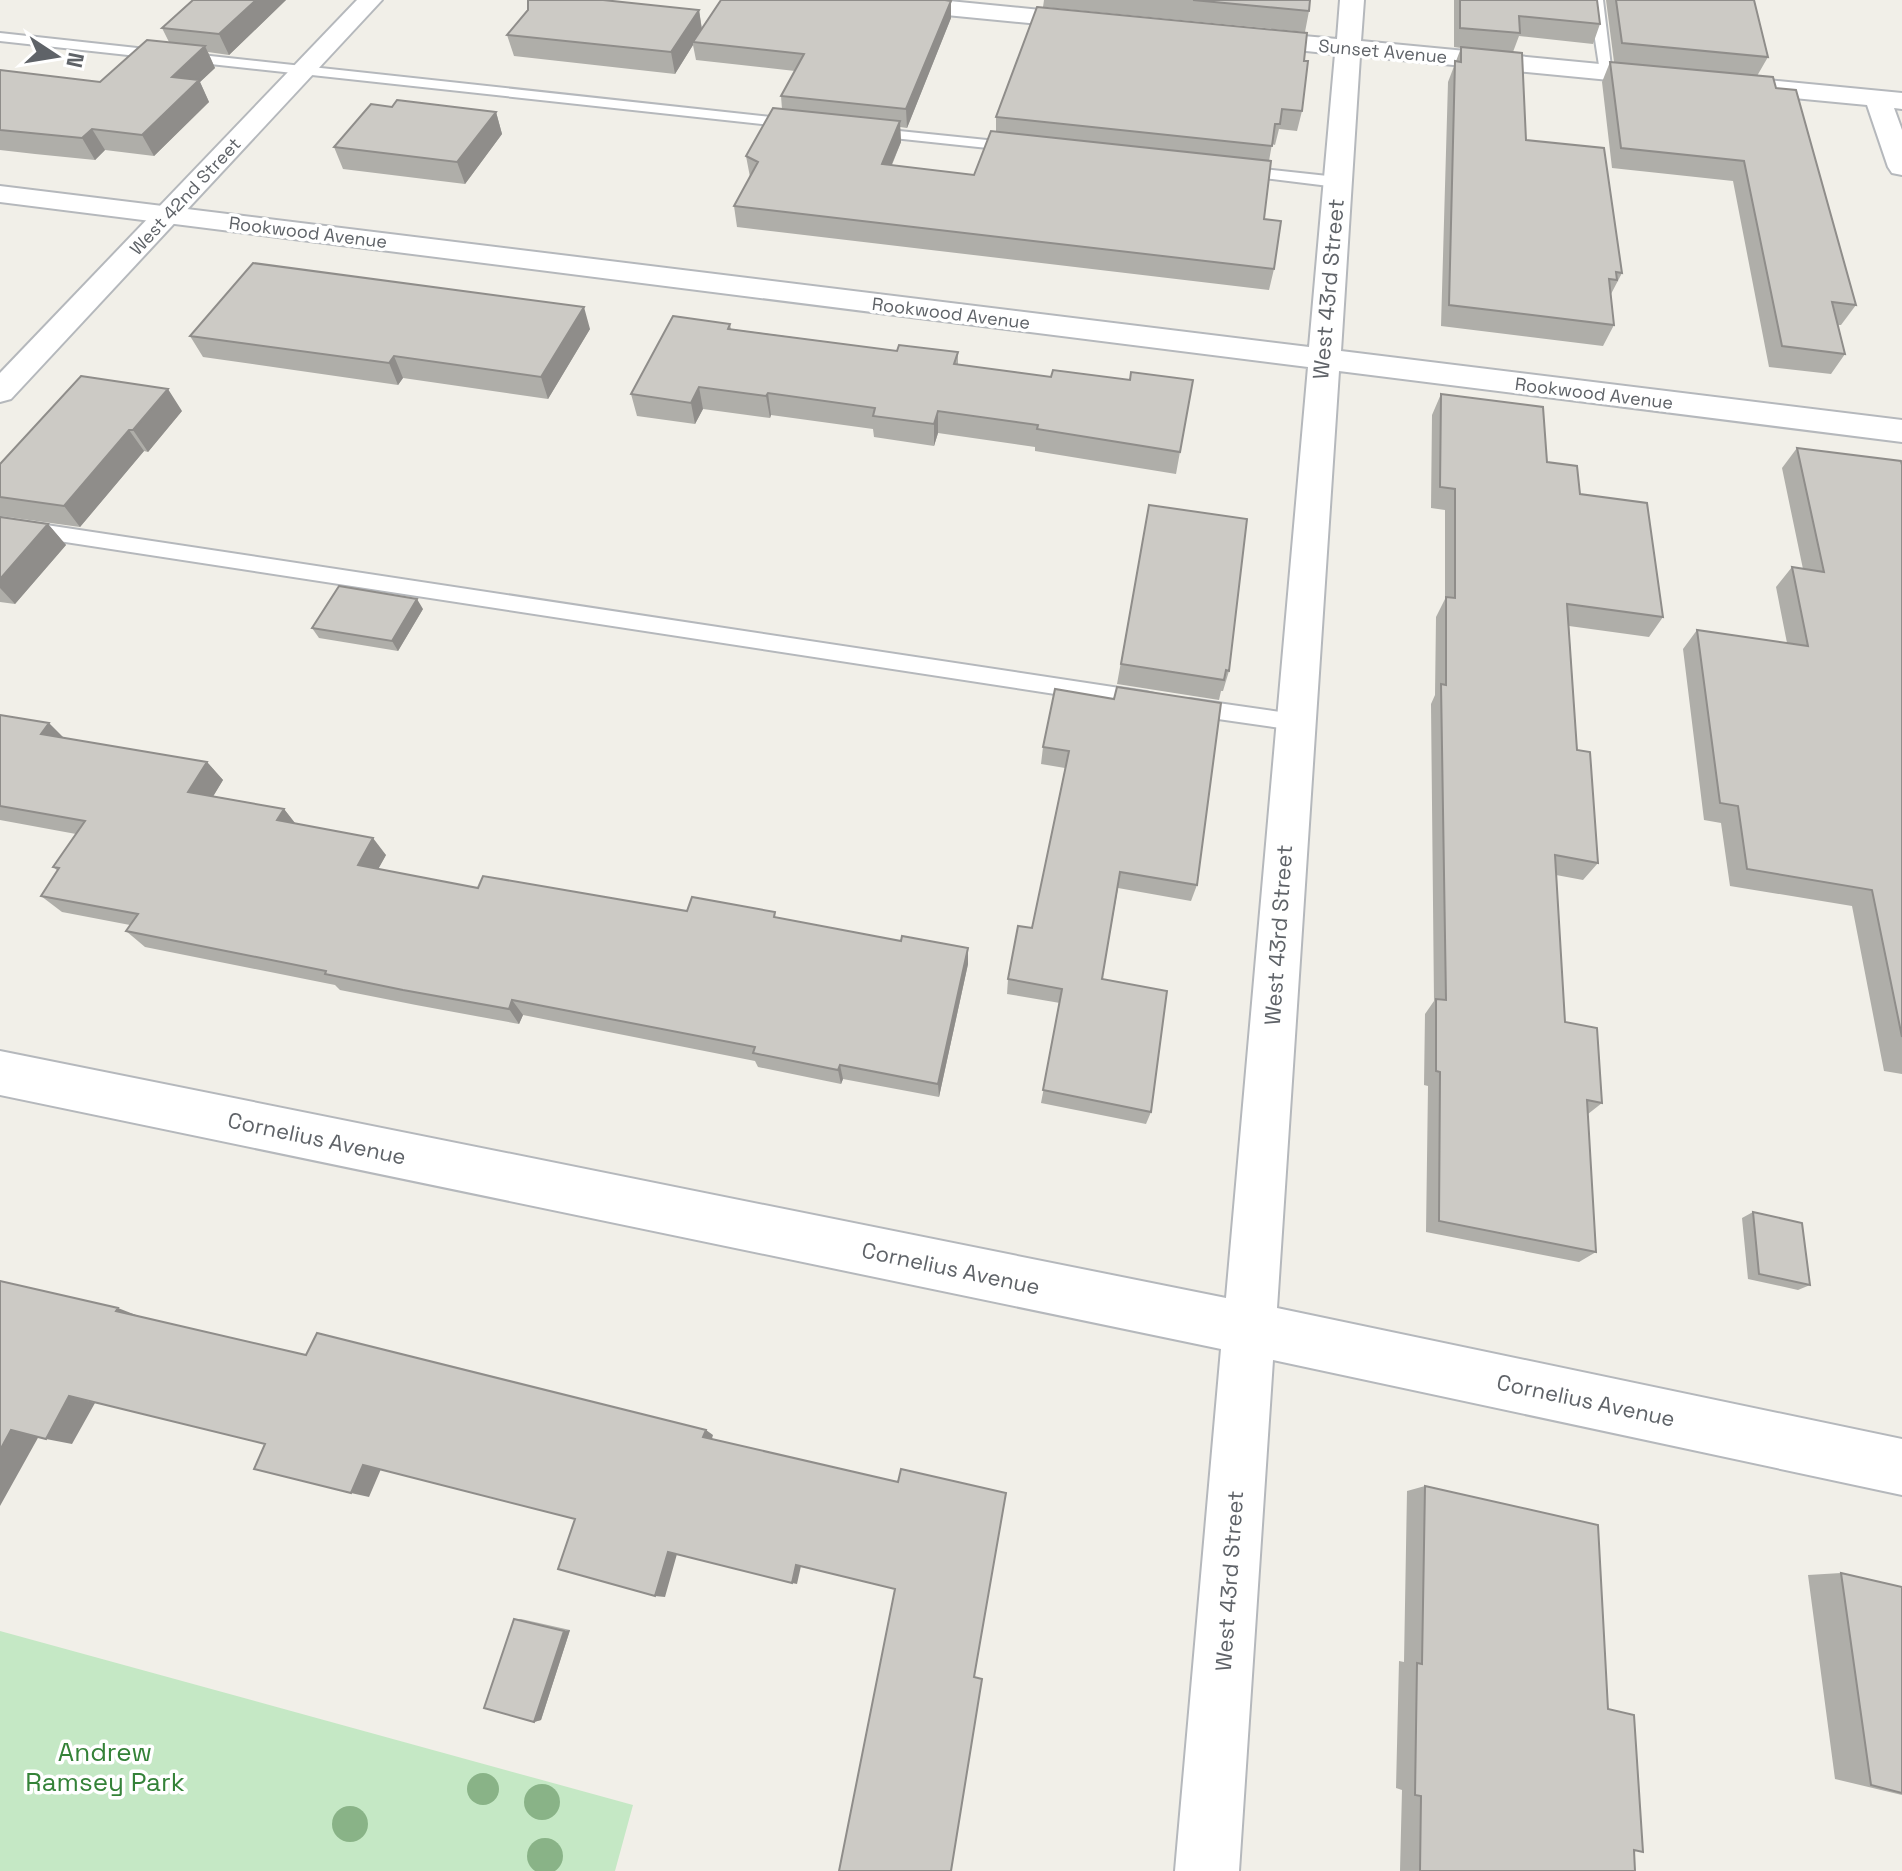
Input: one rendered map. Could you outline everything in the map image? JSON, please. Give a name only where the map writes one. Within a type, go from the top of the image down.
[{"type":"street","name":"West 42nd Street","points":[[0,392],[370,0]]},
{"type":"street","points":[[864,0],[1113,24]]},
{"type":"street","name":"West 43rd Street","points":[[1207,1871],[1352,0]]},
{"type":"street","name":"Sunset Avenue","points":[[1222,35],[1889,100]]},
{"type":"street","points":[[1889,100],[1902,167]]},
{"type":"street","name":"Rookwood Avenue","points":[[0,194],[1902,431]]},
{"type":"street","name":"Cornelius Avenue","points":[[0,1073],[1247,1328],[1902,1467]]},
{"type":"lane","points":[[1596,0],[1607,72]]},
{"type":"lane","points":[[0,37],[809,125]]},
{"type":"lane","points":[[857,130],[1032,149]]},
{"type":"lane","points":[[1223,169],[1337,182]]},
{"type":"lane","points":[[0,525],[1294,722]]},
{"type":"green space","name":"Andrew Ramsey Park","points":[[0,1631],[633,1805],[615,1871],[0,1871]]},
{"type":"building","points":[[193,0],[256,0],[219,34],[162,28]]},
{"type":"building","points":[[528,0],[603,0],[699,10],[671,52],[507,35],[528,10]]},
{"type":"building","points":[[721,0],[951,1],[906,109],[781,96],[804,54],[693,42]]},
{"type":"building","points":[[1193,0],[1310,0],[1309,11]]},
{"type":"building","points":[[1460,0],[1597,0],[1600,24],[1519,16],[1520,33],[1460,28]]},
{"type":"building","points":[[1616,0],[1754,0],[1768,57],[1622,43]]},
{"type":"building","points":[[1037,7],[1307,33],[1304,61],[1308,61],[1302,111],[1282,109],[1280,124],[1275,124],[1272,146],[996,117]]},
{"type":"building","points":[[147,40],[205,46],[172,77],[199,80],[142,135],[92,129],[82,138],[0,130],[0,70],[100,82]]},
{"type":"building","points":[[1461,47],[1522,53],[1526,140],[1604,148],[1622,273],[1616,272],[1617,280],[1609,279],[1614,325],[1449,305],[1455,61],[1461,62]]},
{"type":"building","points":[[1610,62],[1773,77],[1776,88],[1796,90],[1856,305],[1832,302],[1845,354],[1782,346],[1744,161],[1621,148]]},
{"type":"building","points":[[397,100],[496,112],[457,162],[334,147],[371,104],[392,107]]},
{"type":"building","points":[[773,108],[900,121],[882,164],[974,175],[991,131],[1271,161],[1264,219],[1281,221],[1274,269],[734,206],[758,162],[746,156]]},
{"type":"building","points":[[253,263],[584,307],[541,377],[394,356],[389,363],[190,336]]},
{"type":"building","points":[[673,316],[730,324],[728,329],[897,351],[899,345],[958,352],[954,364],[1051,377],[1053,370],[1130,380],[1131,372],[1193,380],[1180,452],[1037,429],[1038,425],[938,411],[934,424],[873,416],[875,408],[768,393],[766,396],[699,387],[691,403],[631,394]]},
{"type":"building","points":[[81,376],[168,389],[64,506],[0,497],[0,464]]},
{"type":"building","points":[[1441,394],[1543,407],[1547,462],[1577,466],[1580,494],[1647,503],[1663,617],[1567,604],[1577,750],[1590,752],[1598,863],[1555,855],[1565,1022],[1597,1028],[1602,1103],[1587,1100],[1596,1252],[1439,1221],[1440,1072],[1436,1071],[1436,999],[1446,1000],[1441,684],[1446,685],[1446,597],[1455,598],[1455,489],[1440,487]]},
{"type":"building","points":[[1797,448],[1901,461],[1902,465],[1902,1037],[1872,890],[1747,869],[1738,806],[1720,803],[1697,630],[1808,646],[1792,567],[1824,572]]},
{"type":"building","points":[[1149,505],[1247,519],[1229,671],[1226,670],[1224,680],[1121,664]]},
{"type":"building","points":[[0,517],[48,524],[0,579]]},
{"type":"building","points":[[339,586],[417,599],[392,641],[312,628]]},
{"type":"building","points":[[1117,687],[1221,703],[1197,885],[1120,872],[1102,979],[1167,991],[1151,1112],[1043,1090],[1062,989],[1008,979],[1018,926],[1032,928],[1069,751],[1043,747],[1055,689],[1114,699]]},
{"type":"building","points":[[0,715],[49,723],[41,734],[207,762],[188,792],[284,809],[277,820],[373,838],[358,865],[478,888],[483,876],[687,911],[692,897],[775,912],[774,917],[901,941],[902,936],[968,948],[938,1084],[840,1065],[838,1070],[753,1053],[755,1047],[512,1000],[509,1009],[403,990],[325,974],[326,971],[126,931],[138,914],[41,896],[59,868],[53,867],[85,821],[0,806]]},
{"type":"building","points":[[1753,1212],[1802,1223],[1810,1285],[1759,1274]]},
{"type":"building","points":[[0,1281],[306,1355],[317,1333],[706,1430],[703,1437],[898,1482],[901,1469],[1006,1493],[974,1677],[982,1679],[951,1871],[839,1871],[895,1589],[796,1565],[792,1583],[668,1552],[655,1596],[558,1569],[575,1519],[363,1465],[351,1493],[254,1469],[265,1444],[69,1396],[46,1439],[11,1430],[0,1450]]},
{"type":"building","points":[[1425,1486],[1598,1525],[1608,1709],[1634,1715],[1643,1852],[1634,1850],[1635,1871],[1420,1871],[1421,1796],[1415,1795],[1417,1663],[1422,1664]]},
{"type":"building","points":[[1841,1573],[1902,1587],[1902,1793],[1871,1785]]},
{"type":"building","points":[[514,1619],[564,1631],[534,1722],[484,1708]]}]
